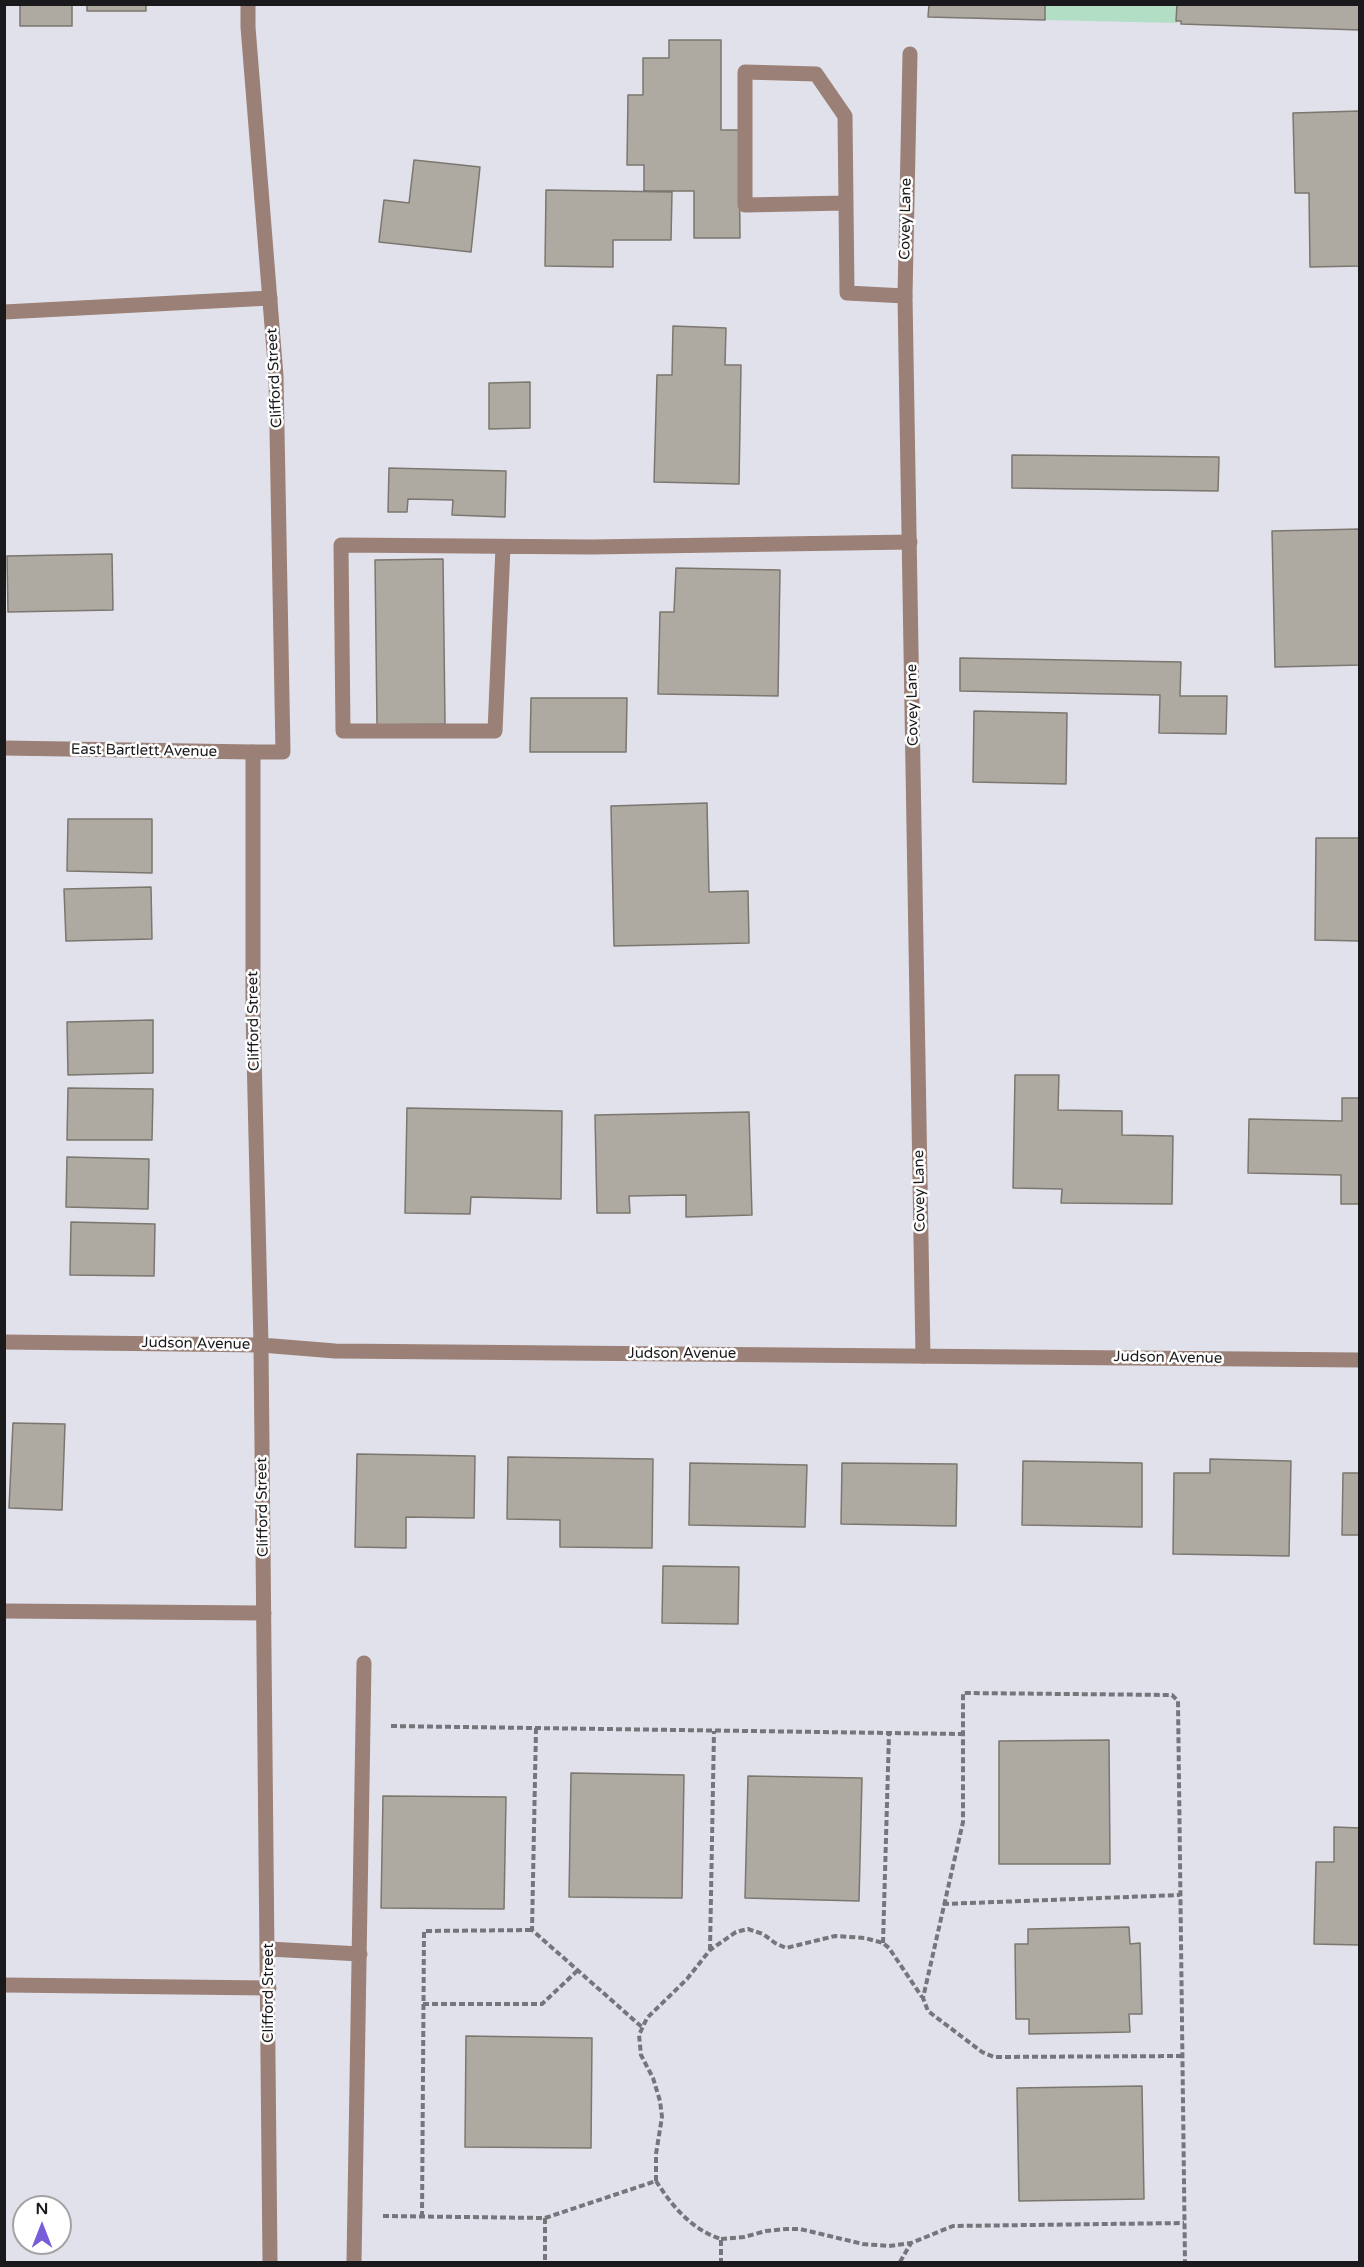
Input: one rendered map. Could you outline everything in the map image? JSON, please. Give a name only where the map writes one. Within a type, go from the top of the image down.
[{"type":"street","name":"Clifford Street","points":[[248,4],[276,376],[283,752]]},
{"type":"street","name":"Covey Lane","points":[[910,54],[905,296],[923,1356]]},
{"type":"street","points":[[846,202],[745,205],[745,72],[816,74],[845,116],[846,202],[847,293],[905,296]]},
{"type":"street","points":[[4,312],[270,298]]},
{"type":"street","points":[[503,547],[495,731],[343,731],[340,544],[591,547],[910,542]]},
{"type":"street","name":"East Bartlett Avenue","points":[[4,748],[283,752]]},
{"type":"street","name":"Clifford Street","points":[[253,752],[253,1012],[261,1345],[270,2262]]},
{"type":"street","name":"Judson Avenue","points":[[4,1342],[261,1345],[335,1351],[1359,1360]]},
{"type":"street","points":[[4,1611],[264,1613]]},
{"type":"street","points":[[354,2262],[364,1663]]},
{"type":"street","points":[[268,1949],[360,1954]]},
{"type":"street","points":[[4,1985],[268,1988]]},
{"type":"path","points":[[923,1998],[963,1822],[963,1693],[1172,1695],[1178,1701],[1185,2262]]},
{"type":"path","points":[[363,1726],[963,1734]]},
{"type":"path","points":[[532,1930],[536,1728]]},
{"type":"path","points":[[710,1950],[714,1731]]},
{"type":"path","points":[[883,1943],[889,1733]]},
{"type":"path","points":[[943,1904],[1180,1895]]},
{"type":"path","points":[[1182,2056],[994,2057],[982,2052],[928,2011],[923,1998],[889,1948],[883,1943],[866,1938],[836,1936],[786,1948],[764,1934],[748,1929],[736,1932],[710,1950],[687,1979],[647,2018],[639,2035],[641,2055],[653,2078],[662,2117],[656,2154],[656,2181],[667,2199],[687,2220],[709,2235],[721,2239],[744,2237],[766,2231],[800,2229],[863,2244],[889,2246],[911,2243],[953,2226],[1184,2223]]},
{"type":"path","points":[[422,2217],[424,1931],[532,1930],[643,2028]]},
{"type":"path","points":[[423,2004],[542,2004],[577,1971]]},
{"type":"path","points":[[355,2216],[545,2218],[656,2181]]},
{"type":"path","points":[[545,2218],[545,2262]]},
{"type":"path","points":[[721,2239],[721,2262]]},
{"type":"path","points":[[900,2262],[911,2243]]},
{"type":"green space","points":[[1045,5],[1177,5],[1177,23],[1045,20]]},
{"type":"building","points":[[20,4],[72,4],[72,26],[20,26]]},
{"type":"building","points":[[87,4],[146,4],[146,11],[87,11]]},
{"type":"building","points":[[929,4],[1045,4],[1045,20],[928,17]]},
{"type":"building","points":[[1177,4],[1360,4],[1360,30],[1181,24],[1181,21],[1176,21]]},
{"type":"building","points":[[669,40],[721,40],[721,130],[739,130],[740,238],[694,238],[694,191],[644,191],[644,165],[627,165],[628,95],[643,95],[643,58],[669,58]]},
{"type":"building","points":[[1360,111],[1360,266],[1310,267],[1309,193],[1295,193],[1293,113]]},
{"type":"building","points":[[414,160],[480,167],[471,252],[379,242],[384,200],[409,203]]},
{"type":"building","points":[[546,190],[672,192],[671,240],[613,240],[613,267],[545,266]]},
{"type":"building","points":[[673,326],[726,328],[725,365],[741,365],[739,484],[654,482],[657,375],[672,375]]},
{"type":"building","points":[[530,382],[530,428],[489,429],[489,383]]},
{"type":"building","points":[[1012,455],[1219,457],[1218,491],[1012,488]]},
{"type":"building","points":[[389,468],[506,471],[505,517],[452,515],[453,500],[408,499],[407,512],[388,512]]},
{"type":"building","points":[[1360,529],[1360,665],[1275,667],[1272,531]]},
{"type":"building","points":[[112,554],[113,610],[8,612],[7,556]]},
{"type":"building","points":[[443,559],[445,724],[377,725],[375,560]]},
{"type":"building","points":[[676,568],[780,570],[778,696],[658,694],[660,612],[674,612]]},
{"type":"building","points":[[960,658],[1181,662],[1180,696],[1227,696],[1226,734],[1159,733],[1160,695],[960,691]]},
{"type":"building","points":[[531,698],[627,698],[626,752],[530,752]]},
{"type":"building","points":[[974,711],[1067,713],[1066,784],[973,782]]},
{"type":"building","points":[[707,803],[709,892],[748,891],[749,943],[614,946],[611,806]]},
{"type":"building","points":[[68,819],[152,819],[152,873],[67,871]]},
{"type":"building","points":[[1316,838],[1360,838],[1360,941],[1315,940]]},
{"type":"building","points":[[151,887],[152,939],[66,941],[64,889]]},
{"type":"building","points":[[153,1020],[153,1073],[68,1075],[67,1022]]},
{"type":"building","points":[[1015,1075],[1059,1075],[1058,1110],[1122,1111],[1122,1135],[1173,1136],[1172,1204],[1061,1203],[1062,1189],[1013,1188]]},
{"type":"building","points":[[68,1088],[153,1089],[152,1140],[67,1140]]},
{"type":"building","points":[[1342,1098],[1360,1098],[1360,1204],[1341,1204],[1341,1175],[1248,1173],[1249,1119],[1342,1121]]},
{"type":"building","points":[[407,1108],[562,1111],[561,1199],[471,1197],[470,1214],[405,1213]]},
{"type":"building","points":[[749,1112],[752,1215],[686,1217],[686,1195],[629,1196],[630,1213],[597,1213],[595,1115]]},
{"type":"building","points":[[67,1157],[149,1159],[148,1209],[66,1207]]},
{"type":"building","points":[[71,1222],[155,1224],[154,1276],[70,1275]]},
{"type":"building","points":[[13,1423],[65,1424],[62,1510],[9,1508]]},
{"type":"building","points":[[357,1454],[475,1456],[474,1518],[406,1517],[406,1548],[355,1547]]},
{"type":"building","points":[[508,1457],[653,1459],[652,1548],[560,1547],[560,1520],[507,1519]]},
{"type":"building","points":[[1210,1459],[1291,1461],[1289,1556],[1173,1554],[1174,1473],[1210,1473]]},
{"type":"building","points":[[1023,1461],[1142,1463],[1142,1527],[1022,1525]]},
{"type":"building","points":[[690,1463],[807,1465],[805,1527],[689,1525]]},
{"type":"building","points":[[842,1463],[957,1464],[956,1526],[841,1524]]},
{"type":"building","points":[[1343,1473],[1360,1473],[1360,1535],[1342,1535]]},
{"type":"building","points":[[663,1566],[739,1567],[738,1624],[662,1623]]},
{"type":"building","points":[[1109,1740],[1110,1864],[999,1864],[999,1741]]},
{"type":"building","points":[[571,1773],[684,1775],[682,1898],[569,1897]]},
{"type":"building","points":[[748,1776],[862,1778],[859,1901],[745,1898]]},
{"type":"building","points":[[383,1796],[506,1797],[504,1909],[381,1908]]},
{"type":"building","points":[[1334,1827],[1360,1828],[1360,1945],[1314,1944],[1316,1862],[1334,1862]]},
{"type":"building","points":[[1129,1927],[1130,1944],[1140,1943],[1142,2014],[1129,2014],[1130,2032],[1029,2034],[1029,2019],[1016,2019],[1015,1944],[1028,1944],[1028,1929]]},
{"type":"building","points":[[466,2036],[592,2038],[591,2148],[465,2147]]},
{"type":"building","points":[[1142,2086],[1144,2199],[1019,2201],[1017,2088]]}]
